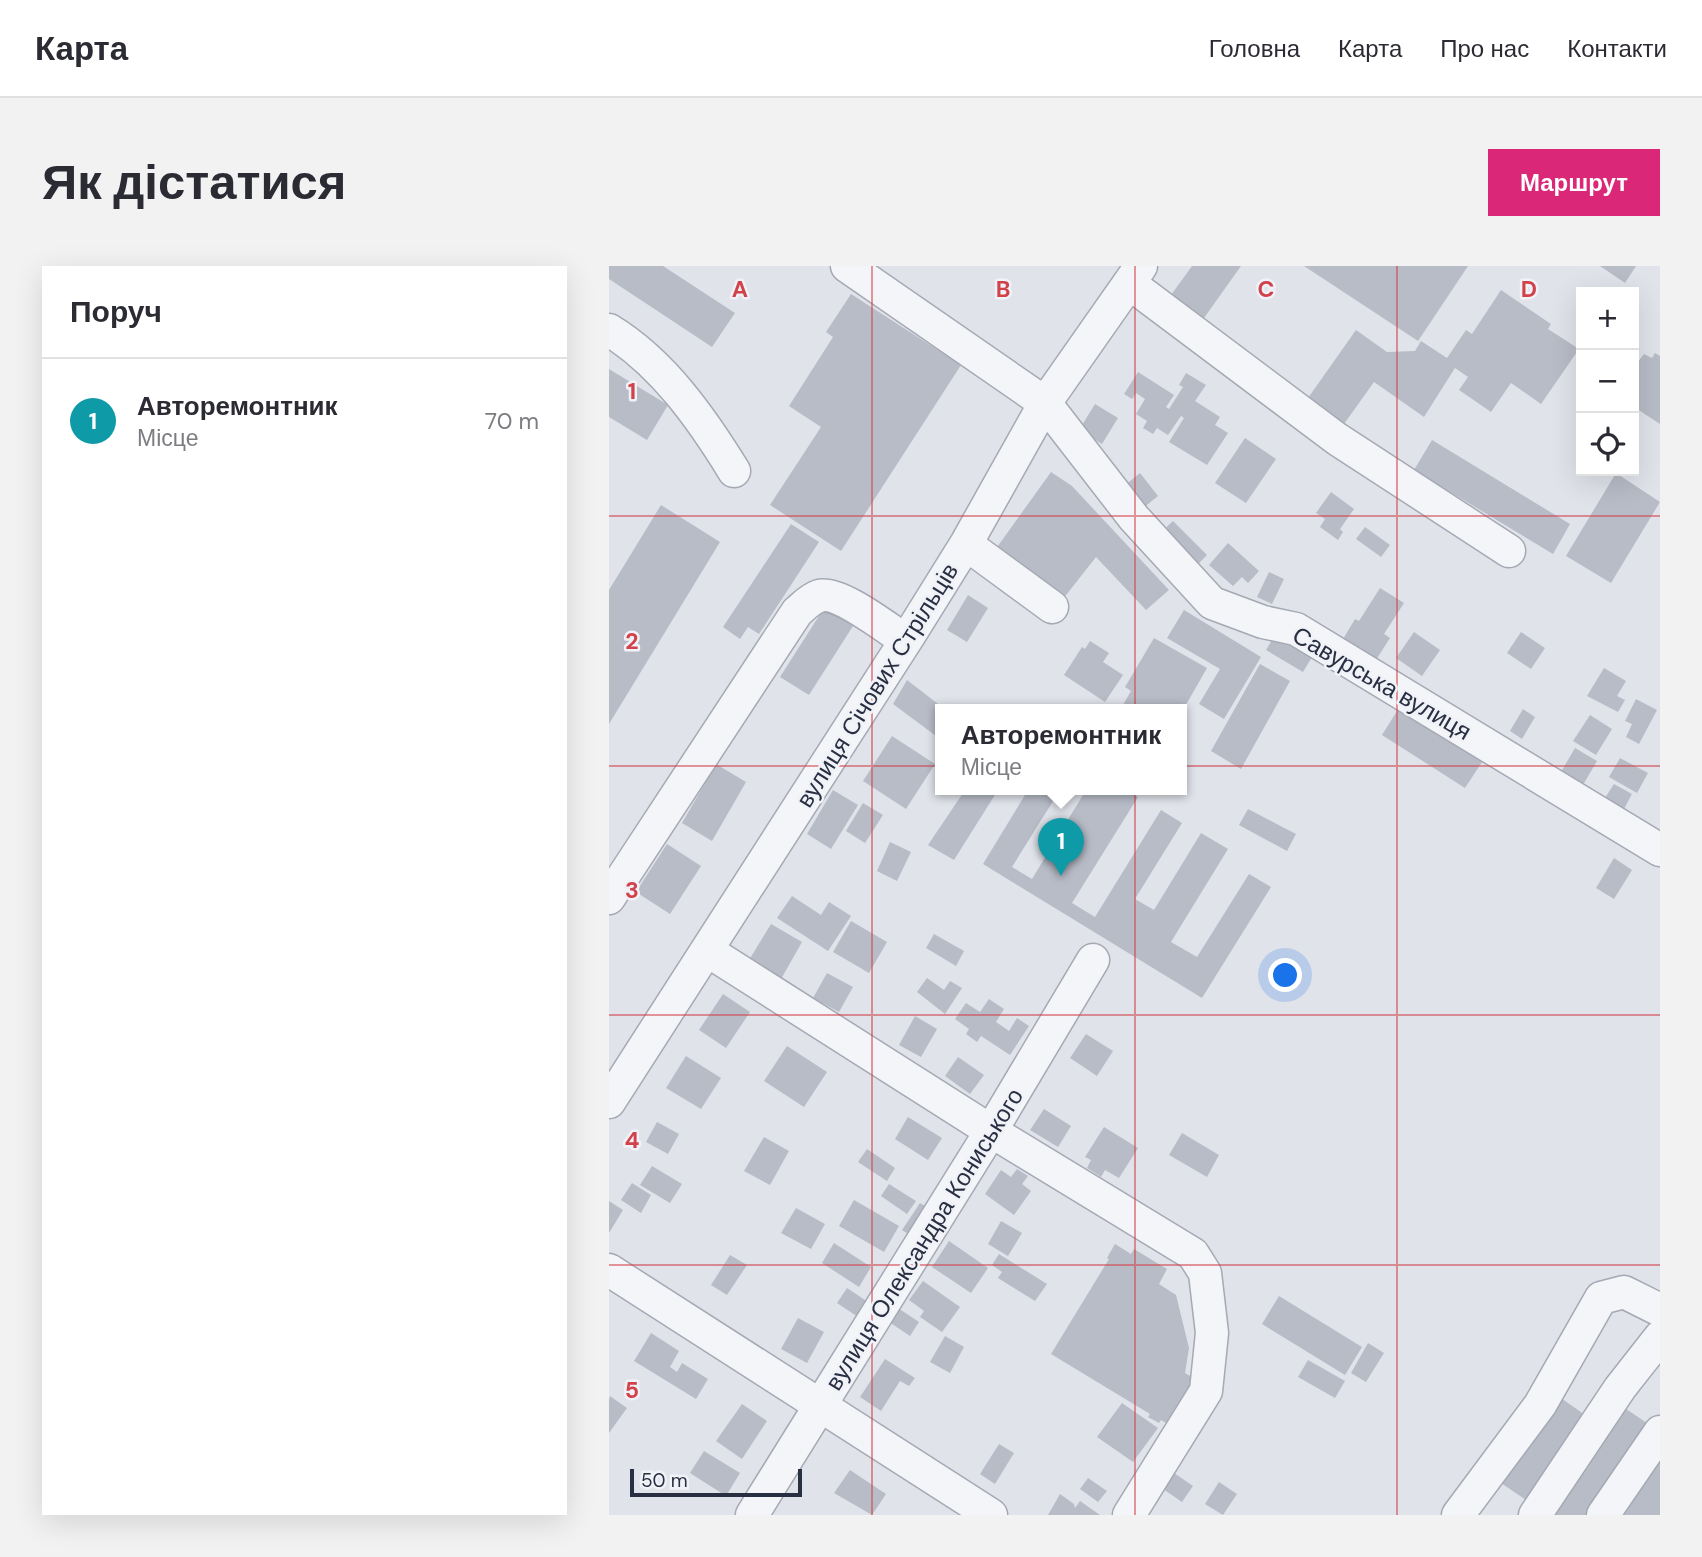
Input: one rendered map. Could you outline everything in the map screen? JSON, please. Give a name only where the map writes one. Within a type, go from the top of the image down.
[{"type":"street","name":"Савурська вулиця","points":[[847,266],[1045,403],[1135,519],[1212,603],[1263,622],[1296,629],[1660,850]]},
{"type":"street","name":"вулиця Січових Стрільців","points":[[609,1102],[966,544],[1045,403],[1135,275]]},
{"type":"street","points":[[1135,275],[1337,439],[1509,551]]},
{"type":"street","points":[[609,330],[628,341],[699,415],[734,471]]},
{"type":"street","points":[[966,544],[1052,607]]},
{"type":"street","points":[[609,898],[797,612],[809,601],[821,595],[837,597],[905,640]]},
{"type":"street","points":[[708,951],[991,1131],[1193,1254],[1205,1273],[1212,1333],[1206,1391],[1129,1515]]},
{"type":"street","name":"вулиця Олександра Кониського","points":[[752,1515],[991,1131],[1093,960]]},
{"type":"street","points":[[609,1270],[819,1407],[992,1515]]},
{"type":"street","points":[[1458,1515],[1540,1405],[1601,1298],[1624,1292],[1660,1310]]},
{"type":"street","points":[[1535,1515],[1627,1378],[1660,1338]]},
{"type":"street","points":[[1603,1515],[1660,1432]]},
{"type":"building","points":[[609,266],[663,266],[735,313],[712,347],[609,279]]},
{"type":"building","points":[[1192,266],[1241,266],[1204,318],[1171,295]]},
{"type":"building","points":[[1304,266],[1468,266],[1418,341]]},
{"type":"building","points":[[1600,266],[1636,266],[1625,283]]},
{"type":"building","points":[[1501,290],[1551,324],[1548,329],[1576,347],[1576,353],[1541,404],[1511,383],[1491,412],[1459,390],[1468,377],[1455,368],[1424,417],[1374,382],[1344,424],[1308,398],[1356,330],[1387,352],[1415,351],[1421,341],[1447,358],[1466,330],[1472,334]]},
{"type":"building","points":[[851,294],[961,365],[841,551],[770,505],[821,427],[789,406],[833,337],[826,332]]},
{"type":"building","points":[[1655,353],[1660,356],[1660,424],[1639,410],[1639,360],[1644,354],[1652,358]]},
{"type":"building","points":[[609,369],[668,405],[647,440],[609,417]]},
{"type":"building","points":[[1138,372],[1174,395],[1166,407],[1169,409],[1183,387],[1179,385],[1186,373],[1206,385],[1195,401],[1220,417],[1215,425],[1228,433],[1207,465],[1169,442],[1184,418],[1181,416],[1168,435],[1157,428],[1153,434],[1143,428],[1147,421],[1136,414],[1145,399],[1136,393],[1132,399],[1124,394]]},
{"type":"building","points":[[1095,404],[1118,418],[1102,444],[1079,430]]},
{"type":"building","points":[[1245,438],[1276,459],[1246,503],[1215,483]]},
{"type":"building","points":[[1432,440],[1570,524],[1553,554],[1414,470]]},
{"type":"building","points":[[1051,472],[1072,486],[1169,590],[1146,610],[1096,557],[1063,599],[995,550]]},
{"type":"building","points":[[1140,473],[1158,496],[1137,513],[1119,490]]},
{"type":"building","points":[[1614,476],[1621,476],[1660,502],[1611,583],[1566,556]]},
{"type":"building","points":[[1331,492],[1354,509],[1340,529],[1343,532],[1338,540],[1320,527],[1325,519],[1316,513]]},
{"type":"building","points":[[661,505],[720,542],[609,724],[609,590]]},
{"type":"building","points":[[1173,521],[1207,555],[1192,570],[1157,536]]},
{"type":"building","points":[[791,524],[819,542],[759,634],[748,627],[740,639],[723,627]]},
{"type":"building","points":[[1365,527],[1390,545],[1381,557],[1356,539]]},
{"type":"building","points":[[1228,543],[1259,571],[1248,583],[1242,577],[1233,586],[1209,565]]},
{"type":"building","points":[[1269,572],[1284,579],[1272,604],[1257,597]]},
{"type":"building","points":[[1380,588],[1404,603],[1384,634],[1390,638],[1376,660],[1343,639],[1355,619],[1359,621]]},
{"type":"building","points":[[968,595],[988,608],[967,642],[947,630]]},
{"type":"building","points":[[824,608],[853,626],[809,695],[780,677]]},
{"type":"building","points":[[1184,610],[1261,657],[1224,719],[1199,704],[1220,669],[1167,638]]},
{"type":"building","points":[[1278,630],[1315,652],[1303,672],[1266,650]]},
{"type":"building","points":[[1414,632],[1440,650],[1422,676],[1396,658]]},
{"type":"building","points":[[1521,632],[1545,648],[1531,669],[1507,653]]},
{"type":"building","points":[[1154,638],[1207,668],[1186,704],[1123,704],[1131,691],[1125,687]]},
{"type":"building","points":[[1090,641],[1109,653],[1103,662],[1123,675],[1105,702],[1064,675],[1082,647],[1085,649]]},
{"type":"building","points":[[1260,664],[1290,681],[1241,769],[1211,751]]},
{"type":"building","points":[[1604,668],[1626,681],[1617,696],[1625,700],[1618,712],[1587,696]]},
{"type":"building","points":[[907,680],[938,704],[935,704],[935,735],[893,704]]},
{"type":"building","points":[[1636,699],[1657,710],[1639,744],[1626,737],[1632,724],[1625,721]]},
{"type":"building","points":[[1402,703],[1486,756],[1465,788],[1382,735]]},
{"type":"building","points":[[1523,709],[1535,717],[1522,739],[1510,731]]},
{"type":"building","points":[[1590,715],[1612,729],[1596,755],[1573,741]]},
{"type":"building","points":[[892,736],[935,764],[906,809],[863,781]]},
{"type":"building","points":[[1575,748],[1597,761],[1580,790],[1558,777]]},
{"type":"building","points":[[1620,758],[1648,773],[1637,793],[1609,777]]},
{"type":"building","points":[[716,764],[746,782],[712,841],[682,823]]},
{"type":"building","points":[[1614,784],[1632,794],[1624,809],[1605,798]]},
{"type":"building","points":[[833,790],[858,805],[831,849],[807,834]]},
{"type":"building","points":[[962,795],[995,795],[954,860],[928,845]]},
{"type":"building","points":[[1025,795],[1057,795],[1012,867],[1032,879],[1083,795],[1135,795],[1138,797],[1072,903],[1095,917],[1161,810],[1182,823],[1135,899],[1154,910],[1201,833],[1228,849],[1171,942],[1197,957],[1249,874],[1271,887],[1202,998],[983,864]]},
{"type":"building","points":[[863,803],[883,815],[865,843],[846,831]]},
{"type":"building","points":[[1248,809],[1296,834],[1287,851],[1239,825]]},
{"type":"building","points":[[890,842],[911,852],[897,881],[877,871]]},
{"type":"building","points":[[667,844],[701,866],[670,914],[636,892]]},
{"type":"building","points":[[1614,858],[1632,870],[1614,899],[1596,888]]},
{"type":"building","points":[[792,896],[821,915],[829,902],[851,916],[828,951],[777,918]]},
{"type":"building","points":[[851,921],[887,942],[869,973],[833,952]]},
{"type":"building","points":[[771,924],[802,942],[781,979],[749,960]]},
{"type":"building","points":[[934,934],[964,951],[956,966],[926,948]]},
{"type":"building","points":[[827,973],[853,987],[839,1012],[813,998]]},
{"type":"building","points":[[927,978],[944,990],[950,981],[962,988],[945,1014],[917,992]]},
{"type":"building","points":[[723,994],[750,1012],[726,1048],[699,1030]]},
{"type":"building","points":[[989,999],[1004,1009],[996,1022],[1009,1031],[1017,1018],[1029,1026],[1010,1055],[981,1036],[977,1042],[966,1034],[969,1029],[955,1019],[966,1003],[980,1012]]},
{"type":"building","points":[[915,1016],[937,1029],[921,1057],[899,1045]]},
{"type":"building","points":[[1086,1034],[1113,1051],[1097,1076],[1070,1058]]},
{"type":"building","points":[[787,1046],[827,1072],[804,1107],[764,1081]]},
{"type":"building","points":[[686,1056],[721,1078],[701,1109],[666,1088]]},
{"type":"building","points":[[958,1057],[984,1075],[970,1094],[945,1076]]},
{"type":"building","points":[[1044,1109],[1071,1126],[1058,1147],[1030,1130]]},
{"type":"building","points":[[908,1117],[942,1138],[928,1160],[895,1139]]},
{"type":"building","points":[[657,1122],[679,1134],[668,1154],[646,1142]]},
{"type":"building","points":[[1104,1127],[1138,1148],[1119,1178],[1105,1170],[1101,1177],[1087,1168],[1091,1160],[1085,1157]]},
{"type":"building","points":[[1182,1133],[1219,1155],[1207,1177],[1169,1155]]},
{"type":"building","points":[[764,1137],[789,1151],[770,1185],[744,1171]]},
{"type":"building","points":[[867,1149],[895,1168],[887,1181],[858,1162]]},
{"type":"building","points":[[652,1166],[682,1184],[670,1203],[640,1185]]},
{"type":"building","points":[[1017,1169],[1028,1176],[1022,1184],[1031,1191],[1014,1215],[985,1194],[1001,1170],[1011,1177]]},
{"type":"building","points":[[632,1183],[651,1195],[641,1213],[621,1200]]},
{"type":"building","points":[[889,1184],[916,1201],[907,1214],[881,1196]]},
{"type":"building","points":[[854,1200],[899,1226],[884,1252],[839,1226]]},
{"type":"building","points":[[609,1201],[623,1210],[609,1233]]},
{"type":"building","points":[[920,1203],[934,1212],[916,1239],[902,1230]]},
{"type":"building","points":[[796,1208],[825,1224],[811,1249],[781,1233]]},
{"type":"building","points":[[1001,1221],[1022,1233],[1008,1256],[988,1244]]},
{"type":"building","points":[[949,1241],[988,1268],[971,1293],[932,1267]]},
{"type":"building","points":[[834,1243],[871,1267],[859,1287],[822,1263]]},
{"type":"building","points":[[1115,1244],[1131,1254],[1134,1249],[1167,1269],[1159,1284],[1176,1295],[1189,1348],[1185,1373],[1194,1378],[1166,1423],[1161,1420],[1159,1423],[1148,1417],[1150,1414],[1051,1354],[1109,1259],[1107,1258]]},
{"type":"building","points":[[999,1254],[1047,1284],[1035,1301],[998,1278],[1002,1272],[992,1265]]},
{"type":"building","points":[[730,1255],[747,1265],[727,1295],[711,1285]]},
{"type":"building","points":[[923,1281],[960,1307],[942,1332],[920,1317],[924,1311],[909,1300]]},
{"type":"building","points":[[847,1288],[868,1302],[858,1317],[837,1303]]},
{"type":"building","points":[[1279,1296],[1362,1347],[1345,1375],[1262,1324]]},
{"type":"building","points":[[898,1308],[919,1322],[910,1336],[889,1322]]},
{"type":"building","points":[[798,1318],[824,1332],[807,1363],[781,1349]]},
{"type":"building","points":[[651,1333],[679,1351],[670,1367],[677,1372],[682,1363],[708,1379],[696,1399],[634,1361]]},
{"type":"building","points":[[945,1336],[964,1347],[950,1373],[930,1362]]},
{"type":"building","points":[[1368,1343],[1384,1353],[1366,1382],[1351,1373]]},
{"type":"building","points":[[885,1359],[915,1378],[909,1386],[900,1381],[881,1411],[860,1397]]},
{"type":"building","points":[[1308,1360],[1345,1381],[1335,1398],[1298,1377]]},
{"type":"building","points":[[610,1396],[627,1408],[609,1433],[609,1399]]},
{"type":"building","points":[[1561,1398],[1585,1415],[1526,1500],[1501,1483]]},
{"type":"building","points":[[1122,1403],[1158,1428],[1133,1462],[1097,1437]]},
{"type":"building","points":[[742,1404],[767,1421],[742,1459],[716,1441]]},
{"type":"building","points":[[1623,1407],[1650,1425],[1589,1515],[1550,1515]]},
{"type":"building","points":[[999,1444],[1014,1453],[995,1484],[980,1474]]},
{"type":"building","points":[[704,1451],[740,1473],[726,1496],[690,1473]]},
{"type":"building","points":[[1660,1457],[1660,1515],[1620,1515]]},
{"type":"building","points":[[850,1470],[886,1494],[872,1515],[834,1493]]},
{"type":"building","points":[[1174,1473],[1193,1486],[1182,1502],[1163,1489]]},
{"type":"building","points":[[1088,1478],[1107,1491],[1098,1502],[1080,1489]]},
{"type":"building","points":[[1219,1482],[1237,1494],[1223,1515],[1205,1504]]},
{"type":"building","points":[[1060,1494],[1074,1504],[1075,1508],[1080,1501],[1100,1515],[1048,1515]]},
{"type":"place","name":"Авторемонтник","points":[[1061,876]]}]
